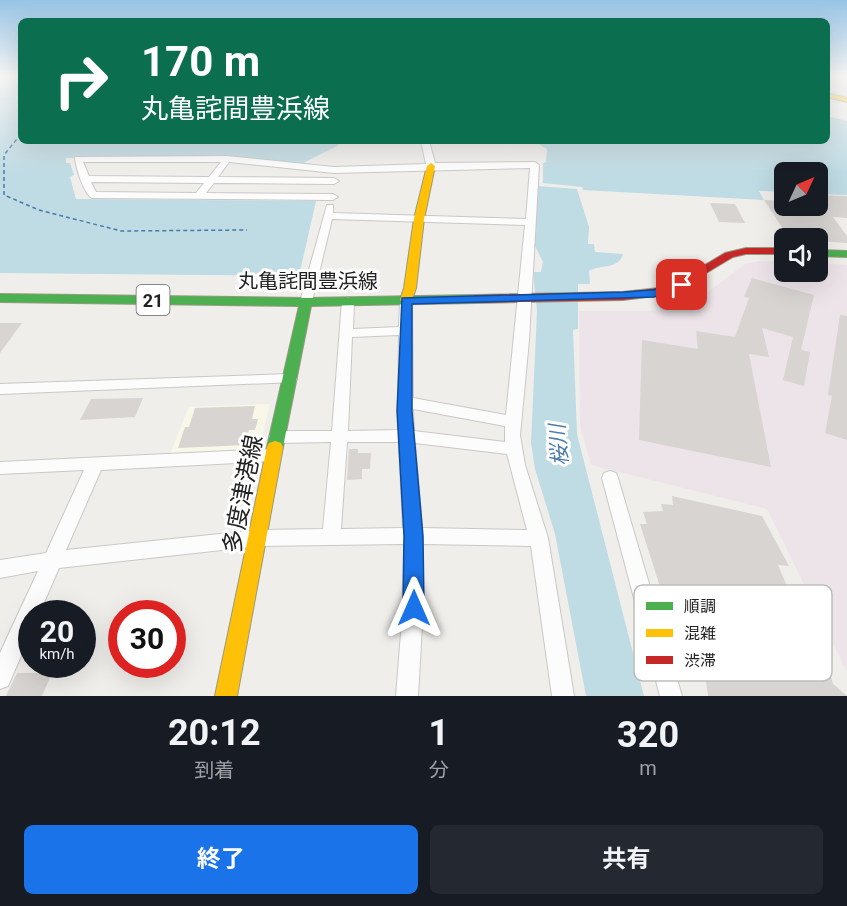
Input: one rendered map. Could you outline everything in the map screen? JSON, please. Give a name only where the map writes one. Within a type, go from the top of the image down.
[{"type":"main road","points":[[406,300],[410,288],[419,219],[431,166]]},
{"type":"main road","name":"丸亀詫間豊浜線","points":[[0,298],[306,302],[654,294],[682,285],[729,255],[746,251],[774,251]]},
{"type":"main road","points":[[828,253],[847,254]]},
{"type":"main road","name":"多度津港線","points":[[226,696],[300,321],[306,302]]},
{"type":"street","points":[[426,144],[431,166]]},
{"type":"street","points":[[333,198],[92,195],[78,159],[265,161],[334,176]]},
{"type":"street","points":[[199,196],[227,159]]},
{"type":"street","points":[[84,179],[212,180],[334,176],[431,166],[535,165],[512,435],[516,448],[517,465],[539,538],[563,696]]},
{"type":"street","points":[[306,302],[333,198],[334,176]]},
{"type":"street","points":[[328,216],[531,222]]},
{"type":"street","points":[[406,300],[405,402],[413,536],[414,608],[407,696]]},
{"type":"street","points":[[331,537],[348,301]]},
{"type":"street","points":[[346,333],[405,331]]},
{"type":"street","points":[[0,389],[290,379]]},
{"type":"street","points":[[405,402],[512,422]]},
{"type":"street","points":[[277,437],[406,436],[516,448]]},
{"type":"street","points":[[0,468],[273,455]]},
{"type":"street","points":[[0,678],[95,464]]},
{"type":"street","points":[[610,478],[640,585]]},
{"type":"street","points":[[0,569],[53,560],[258,538],[413,536],[539,538]]},
{"type":"street","points":[[667,681],[671,696]]},
{"type":"shaded area","points":[[758,261],[774,262],[774,282],[828,282],[828,264],[847,265],[847,672],[832,641],[832,585],[804,585],[767,509],[591,465],[580,425],[579,311],[648,311],[680,306],[700,298],[745,264]]},
{"type":"shaded area","points":[[270,404],[259,449],[170,454],[189,407]]},
{"type":"water","points":[[0,108],[18,108],[18,144],[339,144],[303,163],[219,157],[66,158],[66,163],[70,163],[74,175],[70,177],[76,199],[316,201],[299,276],[0,273]]},
{"type":"water","points":[[830,117],[847,121],[847,195],[828,194],[828,162],[774,162],[774,192],[759,191],[764,200],[583,190],[582,187],[543,183],[543,163],[546,162],[547,149],[539,144],[830,144]]},
{"type":"water","name":"桜川","points":[[538,186],[577,189],[589,227],[588,244],[594,244],[595,252],[623,254],[621,259],[613,265],[589,271],[590,284],[578,284],[578,329],[573,330],[577,434],[634,657],[634,681],[640,681],[644,696],[586,696],[555,534],[535,469],[531,443],[537,311],[533,272],[541,272],[543,262],[534,244]]},
{"type":"building","points":[[828,195],[847,196],[847,218],[833,217],[847,236],[847,243],[828,242],[828,228],[782,228],[775,216],[828,216]]},
{"type":"building","points":[[764,200],[774,200],[774,215]]},
{"type":"building","points":[[710,203],[735,204],[745,223],[719,222]]},
{"type":"building","points":[[752,278],[814,295],[801,350],[810,352],[804,386],[783,380],[793,337],[762,328],[769,357],[749,354],[771,467],[639,440],[642,340],[698,349],[696,331],[735,337],[749,298],[744,297]]},
{"type":"building","points":[[840,315],[847,316],[847,440],[825,433],[832,396],[828,395]]},
{"type":"building","points":[[0,323],[22,323],[0,353]]},
{"type":"building","points":[[143,398],[135,417],[80,420],[91,399]]},
{"type":"building","points":[[255,406],[252,419],[258,419],[255,430],[249,430],[245,445],[178,448],[185,427],[189,427],[195,408]]},
{"type":"building","points":[[349,449],[358,449],[358,453],[371,453],[370,469],[362,469],[362,479],[347,480]]},
{"type":"building","points":[[672,496],[762,516],[789,566],[778,565],[787,585],[659,585],[640,524],[647,524],[643,512],[663,511],[661,504],[673,505]]},
{"type":"building","points":[[17,673],[18,678],[50,678],[42,696],[6,696]]},
{"type":"building","points":[[832,681],[847,696],[708,696],[706,682]]},
{"type":"ferry route","points":[[18,138],[4,155],[4,195],[39,210],[121,231],[247,230]]},
{"type":"traffic: fast","points":[[828,253],[847,254]]},
{"type":"traffic: fast","points":[[0,298],[306,302],[475,299]]},
{"type":"traffic: fast","points":[[275,447],[300,321],[306,302]]},
{"type":"traffic: slow","points":[[406,300],[410,288],[419,219],[431,166]]},
{"type":"traffic: slow","points":[[226,696],[275,447]]},
{"type":"traffic: jam","points":[[475,299],[623,296],[671,290],[729,255],[746,251],[774,251]]},
{"type":"route","points":[[414,608],[413,536],[405,411],[406,300],[624,296],[654,294],[682,285]]}]
